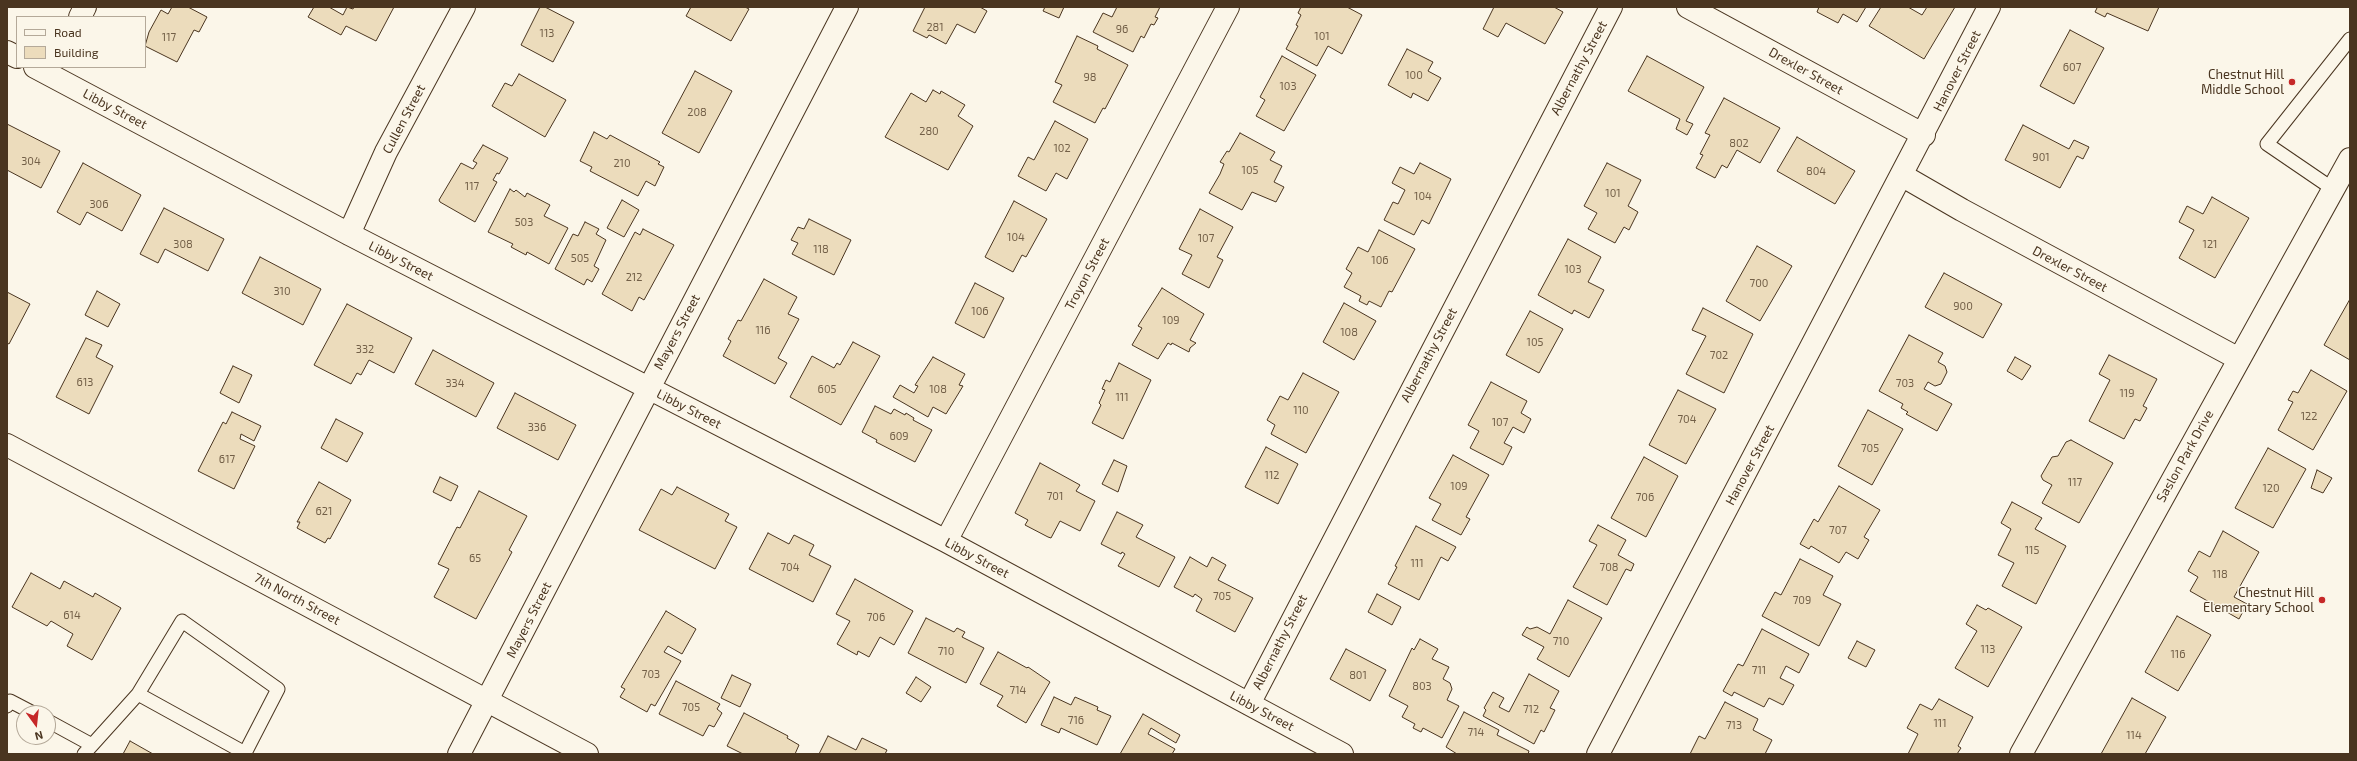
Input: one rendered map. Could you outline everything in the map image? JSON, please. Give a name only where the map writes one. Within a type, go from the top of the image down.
[{"type":"street","points":[[80,16],[85,7]]},
{"type":"street","name":"Cullen Street","points":[[348,234],[386,152],[464,7]]},
{"type":"street","name":"Mayers Street","points":[[459,754],[488,701],[648,388],[847,7]]},
{"type":"street","name":"Troyon Street","points":[[946,541],[1228,7]]},
{"type":"street","name":"Albernathy Street","points":[[1248,704],[1611,7]]},
{"type":"street","name":"Drexler Street","points":[[1688,7],[1924,135]]},
{"type":"street","name":"Hanover Street","points":[[1598,754],[1903,176],[1989,7]]},
{"type":"street","points":[[7,52],[16,56]]},
{"type":"street","name":"Libby Street","points":[[47,70],[348,234],[946,541],[1342,754]]},
{"type":"street","name":"Saslon Park Drive","points":[[2021,754],[2350,159]]},
{"type":"street","name":"Drexler Street","points":[[1903,176],[1962,210],[2239,359]]},
{"type":"street","name":"7th North Street","points":[[7,445],[587,754]]},
{"type":"lane","points":[[2333,189],[2267,144],[2350,39]]},
{"type":"lane","points":[[56,727],[88,749],[110,727],[138,694],[182,622],[278,689],[245,753],[138,694]]},
{"type":"lane","points":[[7,706],[10,701],[18,705]]},
{"type":"building","points":[[172,7],[188,7],[207,17],[199,32],[194,30],[177,62],[146,46],[149,32],[161,10],[168,14]]},
{"type":"building","points":[[314,7],[329,7],[343,15],[347,7],[353,9],[354,7],[394,7],[376,41],[346,26],[341,35],[308,17]]},
{"type":"building","points":[[540,7],[545,7],[574,22],[553,62],[521,45]]},
{"type":"building","points":[[691,7],[745,7],[749,9],[731,41],[686,16]]},
{"type":"building","points":[[925,7],[980,7],[987,11],[975,33],[957,24],[946,44],[929,35],[927,38],[913,31]]},
{"type":"building","points":[[1045,7],[1064,7],[1059,18],[1043,11]]},
{"type":"building","points":[[1117,7],[1160,7],[1155,17],[1158,18],[1154,25],[1151,24],[1144,38],[1141,36],[1133,52],[1093,32],[1103,13],[1112,17]]},
{"type":"building","points":[[1301,7],[1347,7],[1362,15],[1342,54],[1328,46],[1317,66],[1286,49],[1298,26],[1296,25],[1301,15],[1298,13]]},
{"type":"building","points":[[1494,7],[1554,7],[1563,12],[1545,44],[1506,23],[1498,37],[1483,29]]},
{"type":"building","points":[[1819,7],[1866,7],[1857,22],[1843,14],[1838,23],[1817,12]]},
{"type":"building","points":[[1881,7],[1908,7],[1922,15],[1927,7],[1955,7],[1924,59],[1869,26]]},
{"type":"building","points":[[2095,7],[2159,7],[2148,31],[2107,13],[2105,17],[2095,12],[2097,8]]},
{"type":"building","points":[[2070,30],[2104,48],[2074,104],[2040,86]]},
{"type":"building","points":[[1077,36],[1098,46],[1097,49],[1128,65],[1105,109],[1103,108],[1095,123],[1053,102],[1062,85],[1055,82]]},
{"type":"building","points":[[1407,49],[1433,62],[1428,71],[1441,78],[1428,101],[1413,93],[1411,98],[1388,85]]},
{"type":"building","points":[[1282,56],[1316,75],[1284,131],[1256,116],[1265,100],[1260,97]]},
{"type":"building","points":[[1647,56],[1704,87],[1686,121],[1693,124],[1687,135],[1676,129],[1680,119],[1628,91]]},
{"type":"building","points":[[695,71],[732,91],[699,153],[662,133]]},
{"type":"building","points":[[519,74],[566,100],[545,137],[492,106],[505,83],[512,86]]},
{"type":"building","points":[[933,90],[940,94],[941,91],[965,105],[958,116],[973,126],[948,170],[885,137],[911,93],[926,102]]},
{"type":"building","points":[[1724,98],[1780,128],[1760,163],[1737,150],[1727,168],[1722,165],[1715,178],[1696,168],[1703,155],[1700,154],[1710,135],[1705,133]]},
{"type":"building","points":[[1055,121],[1088,139],[1067,179],[1056,173],[1046,191],[1018,176],[1028,157],[1034,160]]},
{"type":"building","points":[[7,124],[60,151],[41,188],[7,170]]},
{"type":"building","points":[[2023,125],[2069,149],[2074,140],[2089,147],[2083,159],[2077,156],[2060,188],[2005,160]]},
{"type":"building","points":[[594,132],[607,139],[610,135],[660,162],[658,164],[664,167],[655,186],[646,181],[638,196],[590,171],[592,167],[580,161]]},
{"type":"building","points":[[1240,133],[1275,152],[1270,160],[1282,166],[1274,182],[1284,187],[1276,202],[1252,192],[1242,210],[1209,193],[1224,164],[1220,162],[1227,151],[1229,152]]},
{"type":"building","points":[[1797,137],[1855,171],[1835,204],[1777,171]]},
{"type":"building","points":[[483,145],[508,158],[499,174],[497,173],[493,180],[497,182],[475,222],[439,200],[461,163],[473,169],[477,163],[473,161]]},
{"type":"building","points":[[83,163],[141,195],[122,231],[87,212],[80,225],[57,212]]},
{"type":"building","points":[[1420,163],[1451,179],[1429,224],[1422,220],[1414,235],[1384,220],[1393,202],[1398,204],[1405,190],[1392,183],[1400,167],[1414,174]]},
{"type":"building","points":[[1607,163],[1641,180],[1628,206],[1638,212],[1629,230],[1624,227],[1615,243],[1588,229],[1597,213],[1584,206]]},
{"type":"building","points":[[510,189],[514,192],[516,190],[525,197],[527,193],[550,205],[544,216],[568,228],[549,264],[527,252],[526,255],[511,247],[513,244],[488,232]]},
{"type":"building","points":[[2212,197],[2249,218],[2215,278],[2179,258],[2194,230],[2179,222],[2187,206],[2203,214]]},
{"type":"building","points":[[622,200],[639,210],[624,237],[607,228]]},
{"type":"building","points":[[1014,201],[1047,219],[1026,257],[1022,255],[1013,272],[985,257]]},
{"type":"building","points":[[164,208],[224,239],[208,271],[165,249],[158,263],[140,254]]},
{"type":"building","points":[[1200,209],[1233,227],[1217,257],[1223,260],[1209,288],[1182,274],[1192,255],[1179,249]]},
{"type":"building","points":[[809,219],[851,240],[834,275],[792,254],[798,243],[791,240],[798,227],[804,229]]},
{"type":"building","points":[[585,222],[599,229],[596,234],[606,240],[594,266],[599,269],[592,282],[587,279],[584,285],[555,269],[573,234],[578,236]]},
{"type":"building","points":[[643,229],[674,245],[644,300],[639,297],[632,311],[602,294],[635,232],[640,235]]},
{"type":"building","points":[[1379,230],[1415,249],[1392,292],[1389,291],[1381,307],[1369,301],[1367,305],[1359,301],[1361,296],[1344,287],[1352,273],[1346,269],[1358,247],[1368,252]]},
{"type":"building","points":[[1568,239],[1601,257],[1588,282],[1604,290],[1589,318],[1574,310],[1572,314],[1538,295]]},
{"type":"building","points":[[1757,246],[1792,266],[1760,321],[1726,301]]},
{"type":"building","points":[[260,257],[321,289],[303,325],[242,293]]},
{"type":"building","points":[[1944,273],[2002,304],[1983,338],[1925,307]]},
{"type":"building","points":[[764,279],[797,297],[788,314],[799,319],[778,358],[787,363],[775,384],[723,356],[731,341],[728,339],[738,320],[741,321]]},
{"type":"building","points":[[975,283],[1004,298],[984,338],[955,323]]},
{"type":"building","points":[[1162,288],[1204,314],[1190,340],[1196,343],[1190,348],[1189,352],[1172,343],[1171,345],[1168,343],[1158,359],[1132,345],[1142,328],[1138,326]]},
{"type":"building","points":[[97,291],[120,304],[108,327],[85,315]]},
{"type":"building","points":[[7,292],[30,304],[9,344],[7,343]]},
{"type":"building","points":[[2350,299],[2350,360],[2324,345]]},
{"type":"building","points":[[1344,303],[1376,321],[1354,360],[1323,342]]},
{"type":"building","points":[[347,304],[412,338],[394,373],[369,360],[361,375],[357,373],[351,384],[314,365]]},
{"type":"building","points":[[1703,308],[1753,334],[1724,393],[1686,374],[1706,336],[1692,330]]},
{"type":"building","points":[[1530,311],[1563,329],[1539,373],[1506,355]]},
{"type":"building","points":[[1909,335],[1943,353],[1938,362],[1945,366],[1947,372],[1941,384],[1935,386],[1928,382],[1924,389],[1952,404],[1937,431],[1906,414],[1908,412],[1901,408],[1903,404],[1879,391]]},
{"type":"building","points":[[86,338],[102,345],[96,357],[113,366],[89,414],[56,397]]},
{"type":"building","points":[[853,342],[880,356],[841,425],[790,397],[812,356],[834,368],[837,363],[840,365]]},
{"type":"building","points":[[433,350],[494,383],[476,417],[415,384]]},
{"type":"building","points":[[2109,355],[2157,379],[2143,406],[2147,408],[2140,421],[2135,419],[2124,439],[2089,421],[2110,380],[2099,374]]},
{"type":"building","points":[[933,357],[965,374],[959,385],[963,386],[946,414],[933,407],[928,417],[893,397],[900,385],[914,393],[918,386],[915,385]]},
{"type":"building","points":[[2015,357],[2031,366],[2022,380],[2007,371]]},
{"type":"building","points":[[1119,363],[1151,380],[1123,439],[1092,423],[1101,405],[1099,403],[1105,390],[1102,389],[1106,380],[1110,382]]},
{"type":"building","points":[[233,366],[252,375],[239,403],[220,393]]},
{"type":"building","points":[[2311,370],[2347,391],[2313,450],[2278,430],[2293,402],[2288,400],[2293,391],[2298,393]]},
{"type":"building","points":[[1303,373],[1339,392],[1306,453],[1271,434],[1275,425],[1267,420],[1280,396],[1288,400]]},
{"type":"building","points":[[1491,382],[1527,401],[1521,413],[1531,419],[1524,433],[1513,427],[1504,443],[1512,447],[1503,465],[1470,448],[1479,431],[1468,425]]},
{"type":"building","points":[[1678,390],[1716,409],[1686,464],[1649,445]]},
{"type":"building","points":[[515,393],[576,425],[558,460],[497,428]]},
{"type":"building","points":[[875,406],[891,414],[894,409],[905,415],[906,413],[914,418],[913,420],[932,430],[915,462],[876,442],[877,440],[862,432]]},
{"type":"building","points":[[1868,410],[1903,429],[1872,485],[1838,466]]},
{"type":"building","points":[[232,412],[261,426],[254,441],[241,434],[240,439],[255,446],[234,489],[198,471],[223,422],[226,424]]},
{"type":"building","points":[[336,419],[363,433],[347,462],[321,448]]},
{"type":"building","points":[[2071,440],[2113,463],[2079,523],[2042,503],[2052,485],[2043,480],[2041,476],[2052,457],[2058,456],[2066,442]]},
{"type":"building","points":[[1266,447],[1298,464],[1278,504],[1245,487]]},
{"type":"building","points":[[2268,448],[2306,469],[2273,528],[2235,508]]},
{"type":"building","points":[[1453,455],[1489,475],[1466,517],[1470,519],[1461,535],[1432,520],[1441,504],[1429,498]]},
{"type":"building","points":[[1644,457],[1678,476],[1646,537],[1611,518]]},
{"type":"building","points":[[1114,460],[1127,466],[1118,492],[1102,484]]},
{"type":"building","points":[[1040,463],[1080,485],[1076,491],[1095,501],[1080,531],[1060,521],[1051,538],[1025,525],[1028,520],[1015,513]]},
{"type":"building","points":[[2317,470],[2332,478],[2323,493],[2311,488]]},
{"type":"building","points":[[440,477],[458,486],[451,501],[433,492]]},
{"type":"building","points":[[319,482],[351,500],[330,539],[328,538],[325,543],[297,528],[300,522],[297,522]]},
{"type":"building","points":[[1839,486],[1880,510],[1864,537],[1869,540],[1858,559],[1846,552],[1839,563],[1811,546],[1809,549],[1800,544],[1814,519],[1818,522]]},
{"type":"building","points":[[677,487],[729,514],[725,521],[737,527],[715,569],[639,530],[661,489],[672,495]]},
{"type":"building","points":[[479,491],[527,516],[509,550],[512,552],[476,619],[434,597],[449,569],[438,564],[457,527],[460,528]]},
{"type":"building","points":[[2012,502],[2042,518],[2035,529],[2066,546],[2036,604],[2002,586],[2014,563],[1998,555],[2011,529],[2001,523]]},
{"type":"building","points":[[1117,512],[1143,525],[1136,537],[1175,557],[1159,587],[1118,566],[1125,554],[1122,552],[1121,554],[1101,544]]},
{"type":"building","points":[[1598,525],[1626,540],[1618,555],[1634,564],[1631,571],[1626,569],[1607,605],[1573,587],[1597,545],[1589,541]]},
{"type":"building","points":[[1416,526],[1456,547],[1448,561],[1441,557],[1419,600],[1388,584],[1397,567],[1395,566]]},
{"type":"building","points":[[2223,531],[2259,552],[2234,597],[2247,604],[2239,619],[2190,591],[2198,577],[2188,571],[2199,551],[2210,557]]},
{"type":"building","points":[[768,533],[789,544],[794,535],[814,545],[809,555],[831,566],[813,602],[749,569]]},
{"type":"building","points":[[1190,557],[1207,567],[1212,557],[1226,565],[1218,580],[1253,598],[1235,632],[1196,611],[1202,599],[1195,594],[1193,597],[1174,587]]},
{"type":"building","points":[[1800,559],[1833,576],[1823,595],[1841,604],[1819,646],[1762,616],[1775,592],[1781,595]]},
{"type":"building","points":[[31,573],[60,589],[64,581],[93,597],[95,593],[121,608],[92,660],[67,646],[73,634],[51,621],[47,626],[12,607]]},
{"type":"building","points":[[855,579],[913,611],[894,645],[880,637],[869,657],[858,651],[857,655],[837,644],[850,621],[836,614]]},
{"type":"building","points":[[1377,594],[1401,607],[1392,625],[1368,612]]},
{"type":"building","points":[[1568,600],[1602,618],[1569,677],[1537,659],[1544,647],[1522,635],[1527,627],[1530,629],[1537,627],[1550,634]]},
{"type":"building","points":[[1977,605],[1986,610],[1988,608],[2022,627],[1988,687],[1955,668],[1977,631],[1966,624]]},
{"type":"building","points":[[666,611],[696,629],[682,654],[668,646],[664,652],[681,661],[655,706],[651,704],[647,712],[620,697],[625,689],[621,687]]},
{"type":"building","points":[[2177,616],[2211,635],[2178,691],[2145,672]]},
{"type":"building","points":[[926,618],[954,632],[957,628],[965,632],[962,637],[984,648],[966,683],[908,653]]},
{"type":"building","points":[[1762,629],[1809,654],[1799,673],[1786,666],[1780,678],[1794,685],[1783,705],[1769,698],[1764,707],[1734,692],[1732,696],[1723,691],[1738,664],[1743,666]]},
{"type":"building","points":[[1420,639],[1438,649],[1432,659],[1449,667],[1443,679],[1450,683],[1452,689],[1447,700],[1459,706],[1442,738],[1423,728],[1421,732],[1413,728],[1415,724],[1402,717],[1408,706],[1389,696],[1412,648],[1414,650]]},
{"type":"building","points":[[1857,641],[1875,650],[1866,667],[1848,658]]},
{"type":"building","points":[[1346,649],[1386,670],[1370,701],[1330,679]]},
{"type":"building","points":[[998,652],[1027,668],[1028,667],[1050,682],[1026,723],[997,706],[1003,696],[980,684]]},
{"type":"building","points":[[1529,674],[1559,691],[1550,708],[1555,710],[1544,732],[1541,730],[1534,744],[1483,716],[1486,710],[1484,708],[1493,692],[1504,698],[1499,707],[1509,712]]},
{"type":"building","points":[[732,675],[751,684],[740,707],[721,698]]},
{"type":"building","points":[[916,677],[931,687],[921,702],[906,693]]},
{"type":"building","points":[[676,681],[720,704],[717,709],[722,713],[714,727],[709,725],[703,736],[659,714]]},
{"type":"building","points":[[1054,697],[1071,705],[1075,697],[1098,707],[1097,710],[1111,716],[1097,745],[1061,728],[1059,733],[1041,725]]},
{"type":"building","points":[[2132,698],[2166,717],[2145,754],[2101,754]]},
{"type":"building","points":[[1939,699],[1973,717],[1958,746],[1961,748],[1957,754],[1908,754],[1918,734],[1907,728],[1920,704],[1932,710]]},
{"type":"building","points":[[1725,702],[1758,719],[1753,730],[1772,740],[1765,754],[1690,754],[1699,736],[1705,739]]},
{"type":"building","points":[[1464,712],[1499,730],[1497,735],[1529,751],[1528,754],[1457,754],[1446,747]]},
{"type":"building","points":[[744,713],[788,736],[787,738],[799,745],[795,754],[743,754],[727,746]]},
{"type":"building","points":[[1143,714],[1180,735],[1176,743],[1151,728],[1148,734],[1175,749],[1172,754],[1120,754]]},
{"type":"building","points":[[828,736],[856,750],[862,738],[887,750],[885,754],[819,754]]},
{"type":"building","points":[[130,741],[153,754],[123,754]]},
{"type":"place","name":"Chestnut Hill Middle School","points":[[2292,82]]},
{"type":"place","name":"Chestnut Hill Elementary School","points":[[2322,600]]}]
